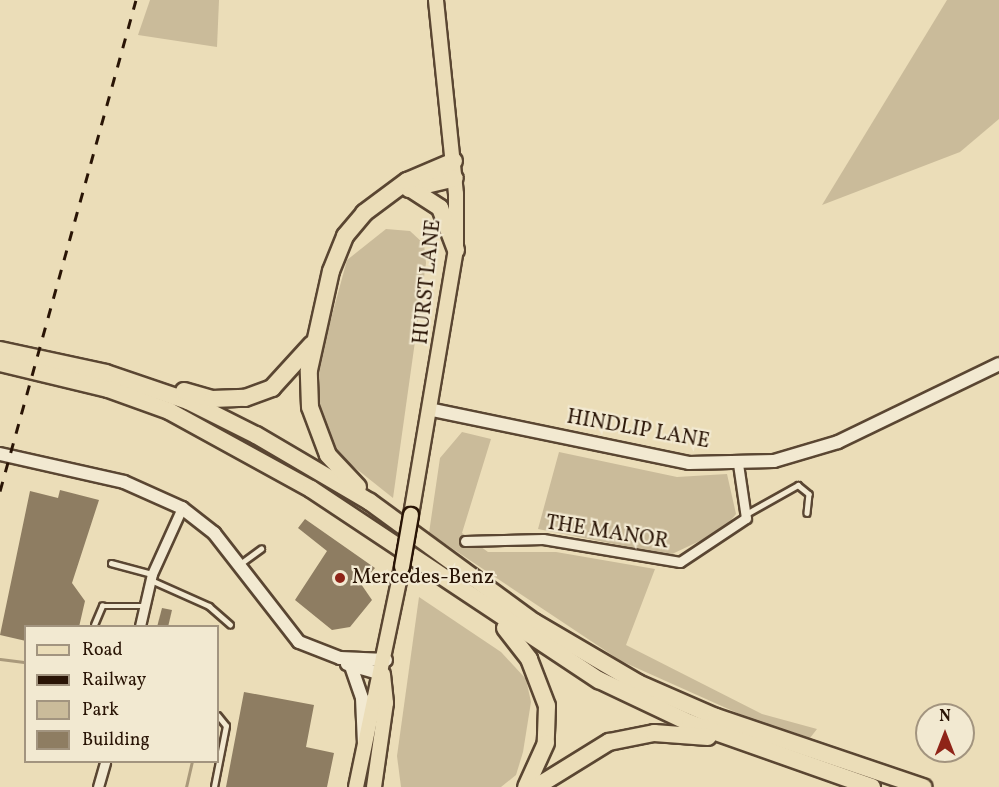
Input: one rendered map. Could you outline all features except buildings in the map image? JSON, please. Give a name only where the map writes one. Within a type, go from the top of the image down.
[{"type":"highway","points":[[370,502],[328,455],[316,429],[308,389],[314,341],[345,236],[363,213],[405,189],[454,169]]},
{"type":"highway","points":[[405,189],[440,208],[456,250]]},
{"type":"highway","points":[[0,350],[212,399],[245,398],[272,388],[314,341]]},
{"type":"highway","points":[[0,363],[108,389],[229,441],[493,613],[609,684],[738,741],[872,787]]},
{"type":"highway","points":[[151,386],[256,435],[370,502],[534,622],[638,683],[716,717],[923,787]]},
{"type":"highway","points":[[493,613],[529,659],[547,706],[546,743],[526,787]]},
{"type":"highway","points":[[536,787],[590,750],[632,736],[676,733],[738,741]]},
{"type":"main road","name":"HURST LANE","points":[[384,667],[411,515],[433,410],[456,250],[454,169],[436,0]]},
{"type":"main road","points":[[356,787],[384,667]]},
{"type":"main road","points":[[374,787],[386,704],[384,667]]},
{"type":"street","name":"HINDLIP LANE","points":[[433,410],[689,463],[738,464],[774,461],[838,442],[999,364]]},
{"type":"street","points":[[0,454],[124,482],[182,508],[214,533],[292,636],[340,658],[351,666],[384,667]]},
{"type":"street","points":[[738,464],[748,513]]},
{"type":"street","points":[[140,625],[151,577],[182,508]]},
{"type":"street","name":"THE MANOR","points":[[465,541],[543,539],[680,562],[729,532],[748,513]]},
{"type":"street","points":[[340,658],[384,667]]},
{"type":"street","points":[[351,666],[362,698],[364,745]]},
{"type":"street","points":[[98,787],[105,763]]},
{"type":"lane","points":[[748,513],[798,485],[809,494],[807,513]]},
{"type":"lane","points":[[237,566],[261,549]]},
{"type":"lane","points":[[111,563],[151,577],[209,606],[230,624]]},
{"type":"lane","points":[[94,625],[102,606],[145,606]]},
{"type":"lane","points":[[219,717],[226,726],[219,762]]},
{"type":"lane","points":[[214,787],[219,763]]},
{"type":"green space","points":[[150,0],[219,0],[217,47],[138,35]]},
{"type":"green space","points":[[947,0],[999,0],[999,119],[960,152],[822,205]]},
{"type":"green space","points":[[386,229],[410,231],[424,244],[426,263],[393,498],[339,455],[322,424],[316,374],[347,260]]},
{"type":"green space","points":[[462,432],[491,439],[462,533],[488,552],[556,552],[655,569],[626,645],[762,714],[817,729],[810,738],[744,716],[621,661],[429,533],[440,458]]},
{"type":"green space","points":[[559,452],[677,477],[727,474],[736,514],[723,530],[670,555],[538,529]]},
{"type":"green space","points":[[419,597],[501,652],[526,679],[531,702],[523,752],[516,775],[501,787],[401,787],[397,756]]},
{"type":"waterway","points":[[0,659],[24,662]]},
{"type":"waterway","points":[[186,787],[192,763]]},
{"type":"railway","points":[[0,491],[136,0]]},
{"type":"place","name":"Mercedes-Benz","points":[[340,578]]}]
